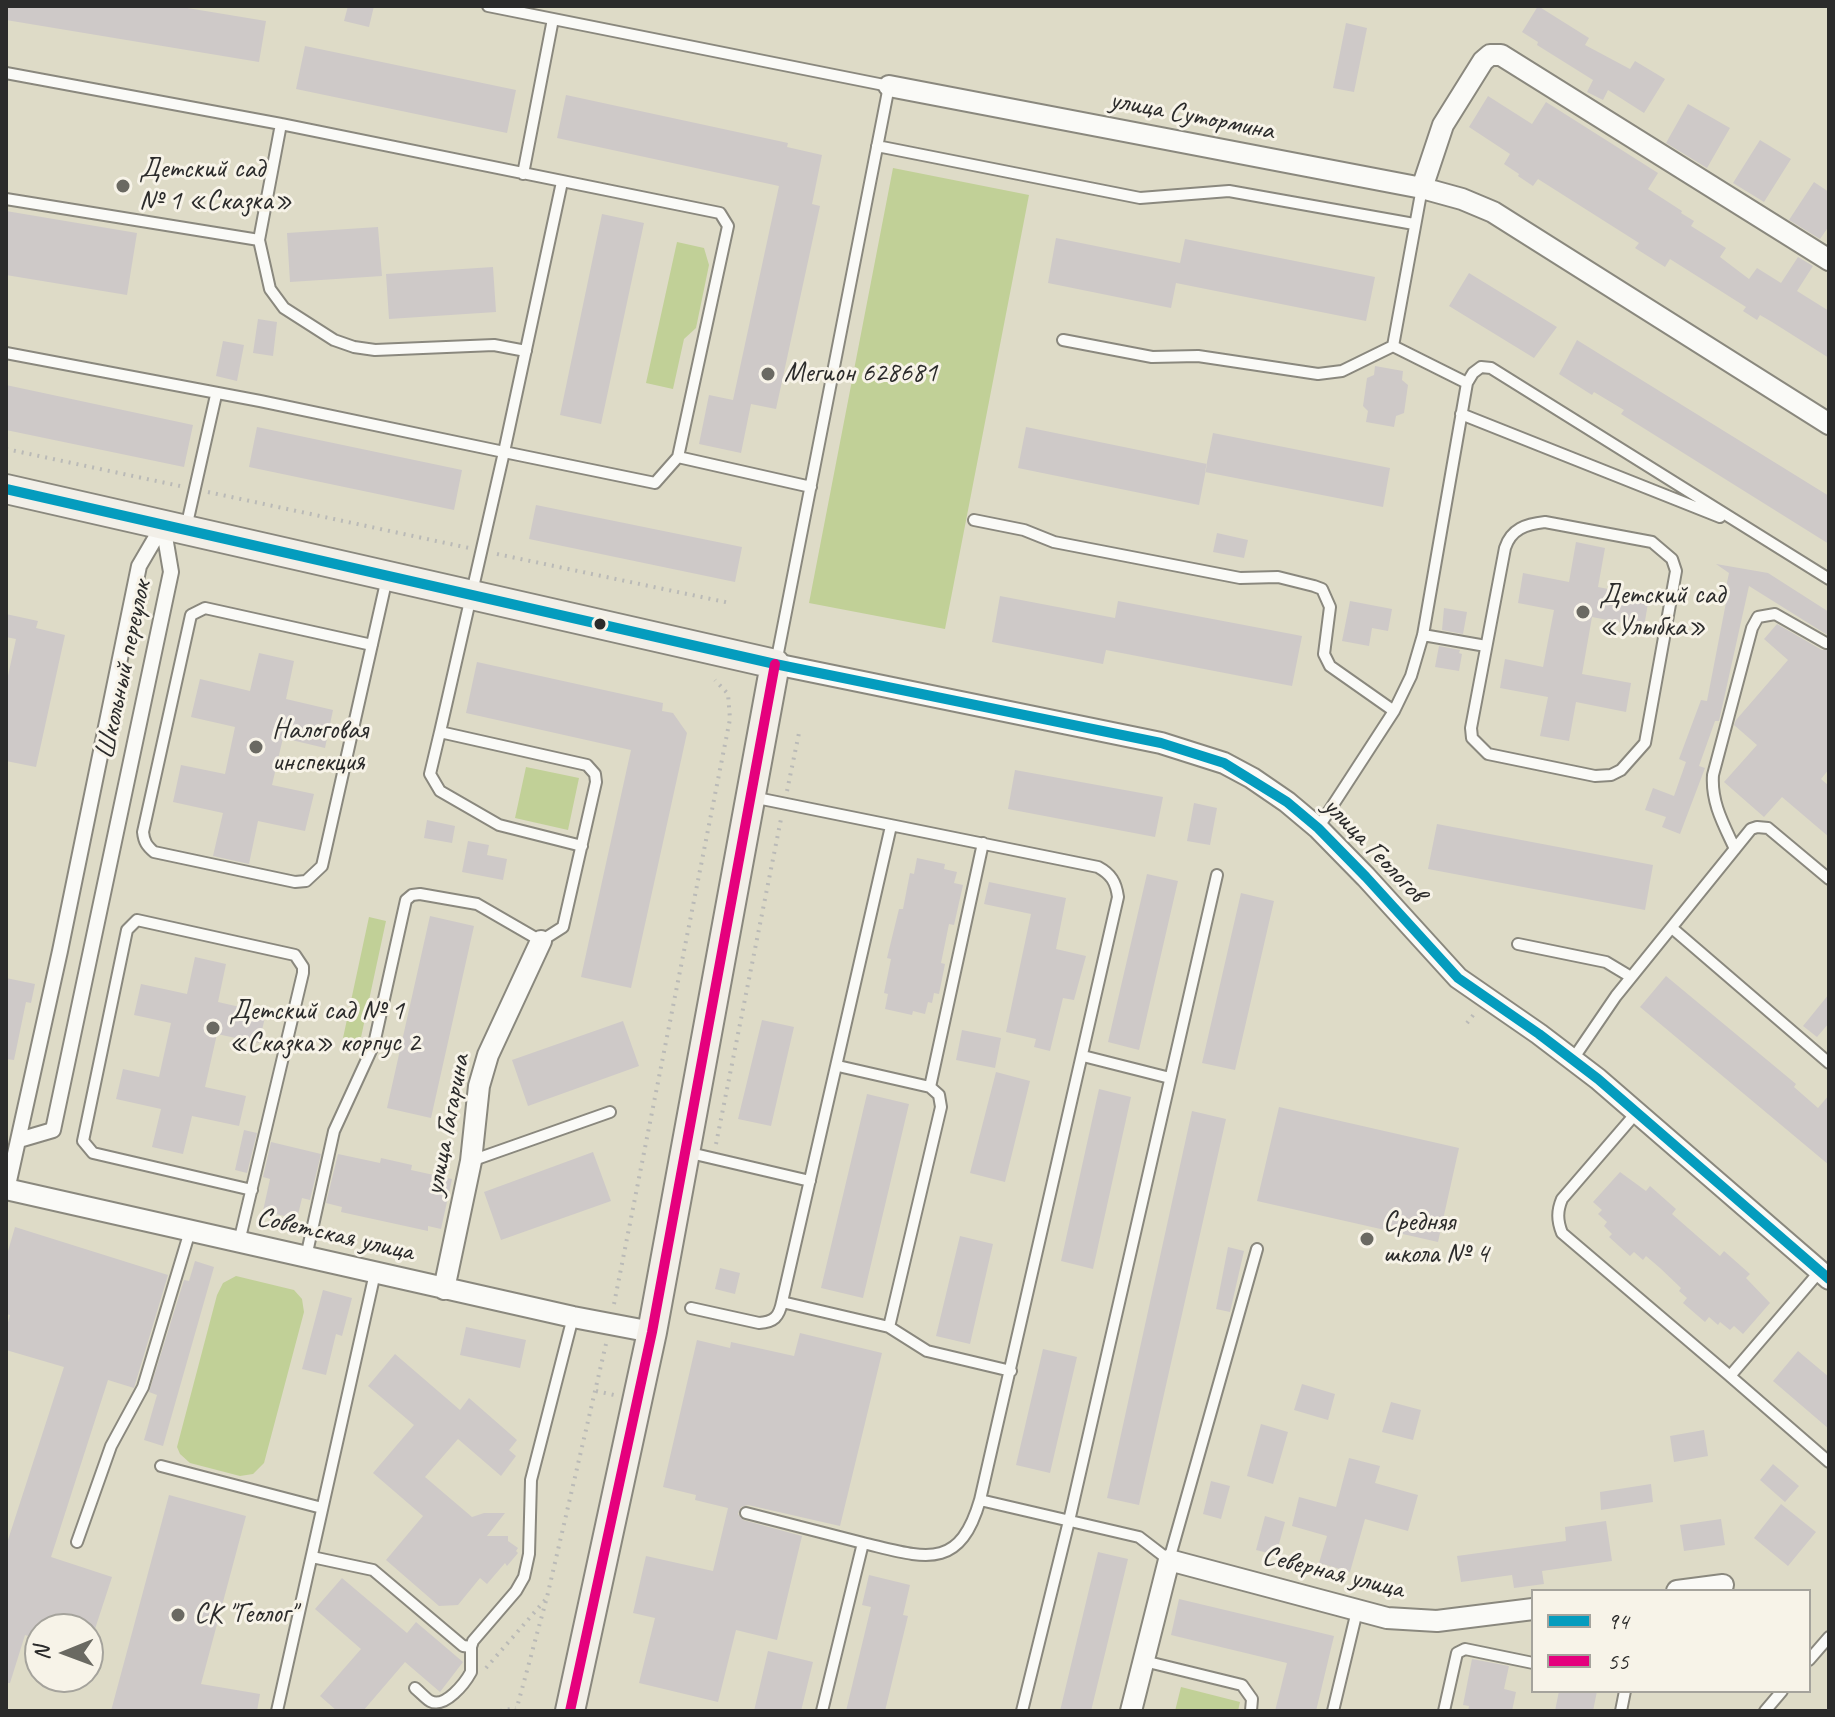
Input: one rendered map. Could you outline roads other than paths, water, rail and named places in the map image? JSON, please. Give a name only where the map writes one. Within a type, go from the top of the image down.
[{"type":"main road","points":[[6,489],[775,664],[652,1332],[570,1711]]},
{"type":"street","points":[[1422,188],[1443,125],[1483,61],[1490,55],[1501,55],[1829,260]]},
{"type":"street","name":"улица Сутормина","points":[[889,86],[1422,188],[1462,199],[1493,212],[1829,424]]},
{"type":"street","name":"Школьный переулок","points":[[19,1140],[53,1130],[171,572],[174,528]]},
{"type":"street","name":"Школьный переулок","points":[[6,1190],[139,566],[174,528]]},
{"type":"street","name":"улица Геологов","points":[[775,664],[1195,752],[1252,778],[1318,828],[1458,978],[1573,1059],[1824,1275]]},
{"type":"street","name":"улица Гагарина","points":[[444,1289],[471,1161],[479,1086],[488,1055],[541,941]]},
{"type":"street","name":"Советская улица","points":[[6,1190],[444,1289],[652,1332]]},
{"type":"street","points":[[1131,1711],[1169,1560]]},
{"type":"street","name":"Северная улица","points":[[1169,1560],[1387,1618],[1437,1621],[1531,1609]]},
{"type":"street","points":[[1692,1589],[1723,1585]]},
{"type":"lane","name":"улица Сутормина","points":[[488,6],[889,86]]},
{"type":"lane","points":[[523,174],[553,19]]},
{"type":"lane","points":[[6,73],[281,124],[720,213],[728,226],[678,457],[655,483],[260,401],[6,353]]},
{"type":"lane","points":[[775,664],[889,86]]},
{"type":"lane","points":[[281,124],[259,240],[270,289],[276,300],[334,340],[375,350],[494,345],[526,351]]},
{"type":"lane","points":[[877,146],[1140,198],[1229,191],[1414,224]]},
{"type":"lane","points":[[562,182],[430,774],[440,791],[510,830],[582,846]]},
{"type":"lane","points":[[1393,346],[1422,188]]},
{"type":"lane","points":[[6,199],[259,240]]},
{"type":"lane","points":[[1063,340],[1152,357],[1198,356],[1318,374],[1342,371],[1393,346]]},
{"type":"lane","points":[[1393,346],[1467,383]]},
{"type":"lane","points":[[1318,828],[1394,711],[1411,676],[1423,635],[1467,383],[1481,367],[1491,368],[1829,579]]},
{"type":"lane","points":[[174,528],[195,489],[216,395]]},
{"type":"lane","points":[[1461,414],[1746,527]]},
{"type":"lane","points":[[678,457],[811,487]]},
{"type":"lane","points":[[974,520],[1024,530],[1054,542],[1240,578],[1278,577],[1322,589],[1330,607],[1324,654],[1330,666],[1394,711]]},
{"type":"lane","points":[[1545,522],[1652,542],[1672,559],[1676,571],[1648,730],[1640,750],[1621,770],[1611,775],[1595,776],[1483,751],[1472,738],[1471,728],[1486,646],[1507,540],[1527,524],[1545,522]]},
{"type":"lane","points":[[372,645],[205,608],[191,615],[143,832],[148,847],[154,852],[284,880],[306,881],[315,875],[322,866],[388,576]]},
{"type":"lane","points":[[1735,849],[1713,801],[1713,775],[1752,628],[1758,617],[1775,614],[1826,643]]},
{"type":"lane","points":[[1423,635],[1486,646]]},
{"type":"lane","name":"улица Гагарина","points":[[440,732],[592,768],[596,782],[563,927],[541,941]]},
{"type":"lane","points":[[746,1513],[921,1556],[943,1553],[965,1537],[974,1523],[1118,897],[1116,884],[1108,872],[1098,867],[750,796]]},
{"type":"lane","points":[[691,1308],[759,1323],[769,1322],[779,1314],[891,826]]},
{"type":"lane","points":[[1573,1059],[1631,977],[1751,829],[1768,828],[1829,879]]},
{"type":"lane","points":[[930,1087],[983,843]]},
{"type":"lane","points":[[1022,1711],[1069,1521],[1217,875]]},
{"type":"lane","points":[[306,1257],[334,1131],[374,1044],[406,900],[420,894],[477,904],[541,941]]},
{"type":"lane","points":[[239,1242],[252,1190],[303,973],[303,967],[295,955],[137,920],[127,930],[83,1141],[93,1153],[252,1190]]},
{"type":"lane","points":[[1672,928],[1829,1063]]},
{"type":"lane","points":[[1518,944],[1606,962],[1631,977]]},
{"type":"lane","points":[[1083,1056],[1170,1078]]},
{"type":"lane","points":[[838,1066],[930,1087],[939,1095],[941,1107],[889,1327]]},
{"type":"lane","points":[[471,1161],[610,1112]]},
{"type":"lane","points":[[1637,1112],[1562,1199],[1558,1209],[1562,1233],[1829,1462]]},
{"type":"lane","points":[[685,1151],[810,1181]]},
{"type":"lane","points":[[77,1542],[107,1454],[143,1387],[190,1231]]},
{"type":"lane","points":[[980,1500],[1139,1537],[1169,1560],[1257,1249]]},
{"type":"lane","points":[[277,1711],[375,1273]]},
{"type":"lane","points":[[1730,1376],[1824,1275]]},
{"type":"lane","points":[[782,1302],[889,1327],[927,1351],[1011,1371]]},
{"type":"lane","points":[[415,1688],[431,1702],[447,1699],[471,1672],[471,1647],[524,1577],[529,1554],[531,1480],[573,1317]]},
{"type":"lane","points":[[161,1466],[322,1508]]},
{"type":"lane","points":[[822,1711],[863,1543]]},
{"type":"lane","points":[[312,1557],[373,1570],[463,1646],[471,1647]]},
{"type":"lane","points":[[1333,1711],[1357,1611]]},
{"type":"lane","points":[[1811,1658],[1829,1637]]},
{"type":"lane","points":[[1444,1711],[1460,1650],[1531,1663]]},
{"type":"lane","points":[[1144,1661],[1242,1685],[1252,1699],[1251,1711]]},
{"type":"lane","points":[[1765,1711],[1780,1693]]},
{"type":"place","name":"Детский сад № 1 «Сказка»","points":[[123,186]]},
{"type":"place","name":"Мегион 628681","points":[[768,374]]},
{"type":"place","name":"Детский сад «Улыбка»","points":[[1583,612]]},
{"type":"place","name":"Налоговая инспекция","points":[[256,747]]},
{"type":"place","name":"Детский сад № 1 «Сказка» корпус 2","points":[[213,1028]]},
{"type":"place","name":"Средняя школа № 4","points":[[1367,1239]]},
{"type":"place","name":"СК \"Геолог\"","points":[[178,1615]]}]
